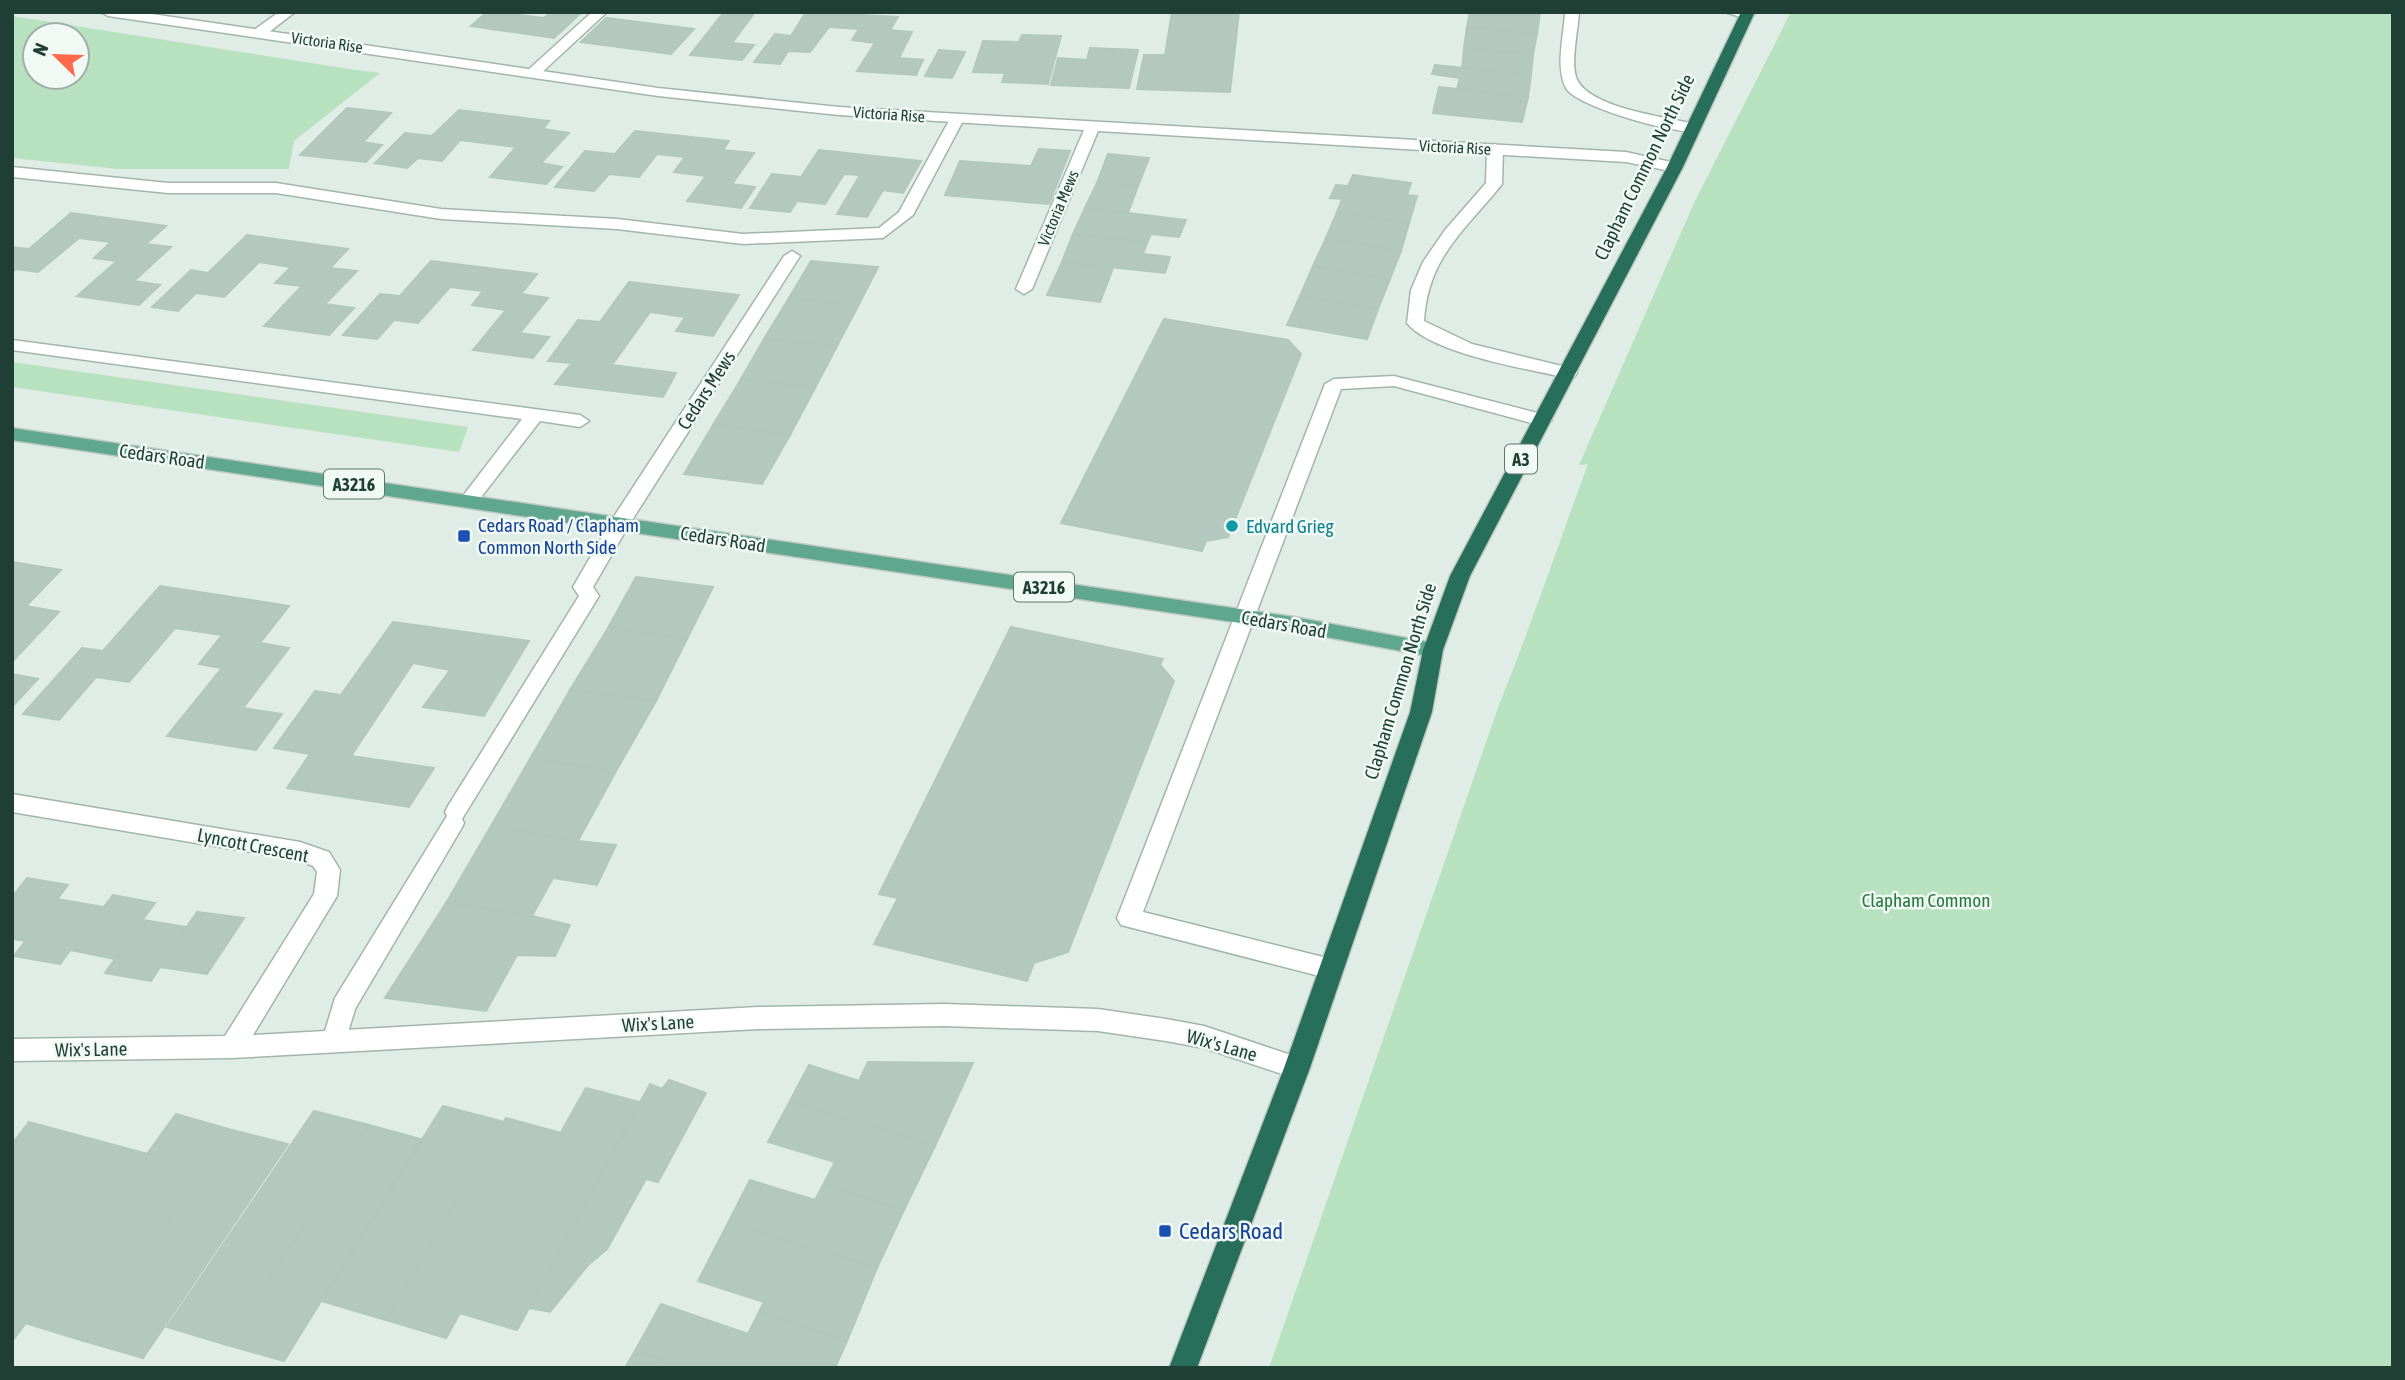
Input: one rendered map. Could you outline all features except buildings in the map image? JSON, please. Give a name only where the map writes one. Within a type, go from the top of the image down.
[{"type":"highway","name":"Clapham Common North Side","points":[[1183,1368],[1297,1068],[1421,712],[1433,650],[1472,551],[1675,167],[1747,14]]},
{"type":"main road","name":"Cedars Road","points":[[12,434],[1242,617],[1433,650]]},
{"type":"street","name":"Victoria Rise","points":[[108,12],[672,93],[839,111],[1626,157],[1675,167]]},
{"type":"street","points":[[259,33],[288,12]]},
{"type":"street","points":[[533,73],[600,12]]},
{"type":"street","points":[[1572,12],[1568,74],[1574,89],[1611,109],[1694,128]]},
{"type":"street","name":"Clapham Common North Side","points":[[1732,12],[1747,14]]},
{"type":"street","points":[[12,172],[168,188],[276,188],[441,214],[617,224],[743,239],[883,233],[905,215],[957,119]]},
{"type":"street","name":"Victoria Mews","points":[[1024,289],[1093,126]]},
{"type":"street","points":[[1495,149],[1494,184],[1456,223],[1436,258],[1419,289],[1415,323],[1427,333],[1449,342],[1568,373]]},
{"type":"street","name":"Cedars Mews","points":[[334,1041],[344,1006],[589,596],[583,587],[620,523],[792,256]]},
{"type":"street","points":[[12,345],[580,421]]},
{"type":"street","points":[[1331,969],[1129,918],[1242,617],[1334,384],[1394,381],[1543,420]]},
{"type":"street","points":[[468,501],[535,415]]},
{"type":"street","name":"Lyncott Crescent","points":[[12,803],[300,851],[321,859],[329,870],[325,896],[232,1047]]},
{"type":"street","name":"Wix's Lane","points":[[12,1050],[232,1047],[758,1018],[1036,1018],[1098,1020],[1191,1035],[1297,1068]]},
{"type":"green space","name":"Clapham Common","points":[[1791,12],[2393,12],[2393,1368],[1269,1368],[1499,705],[1588,464],[1579,465],[1694,203]]},
{"type":"green space","points":[[12,16],[44,21],[21,21],[21,91],[91,91],[91,28],[380,73],[294,141],[289,169],[118,169],[12,158]]},
{"type":"green space","points":[[12,362],[468,427],[459,452],[12,387]]},
{"type":"place","name":"Edvard Grieg","points":[[1232,526]]},
{"type":"place","name":"Cedars Road / Clapham Common North Side","points":[[464,536]]},
{"type":"place","name":"Cedars Road","points":[[1165,1231]]}]
